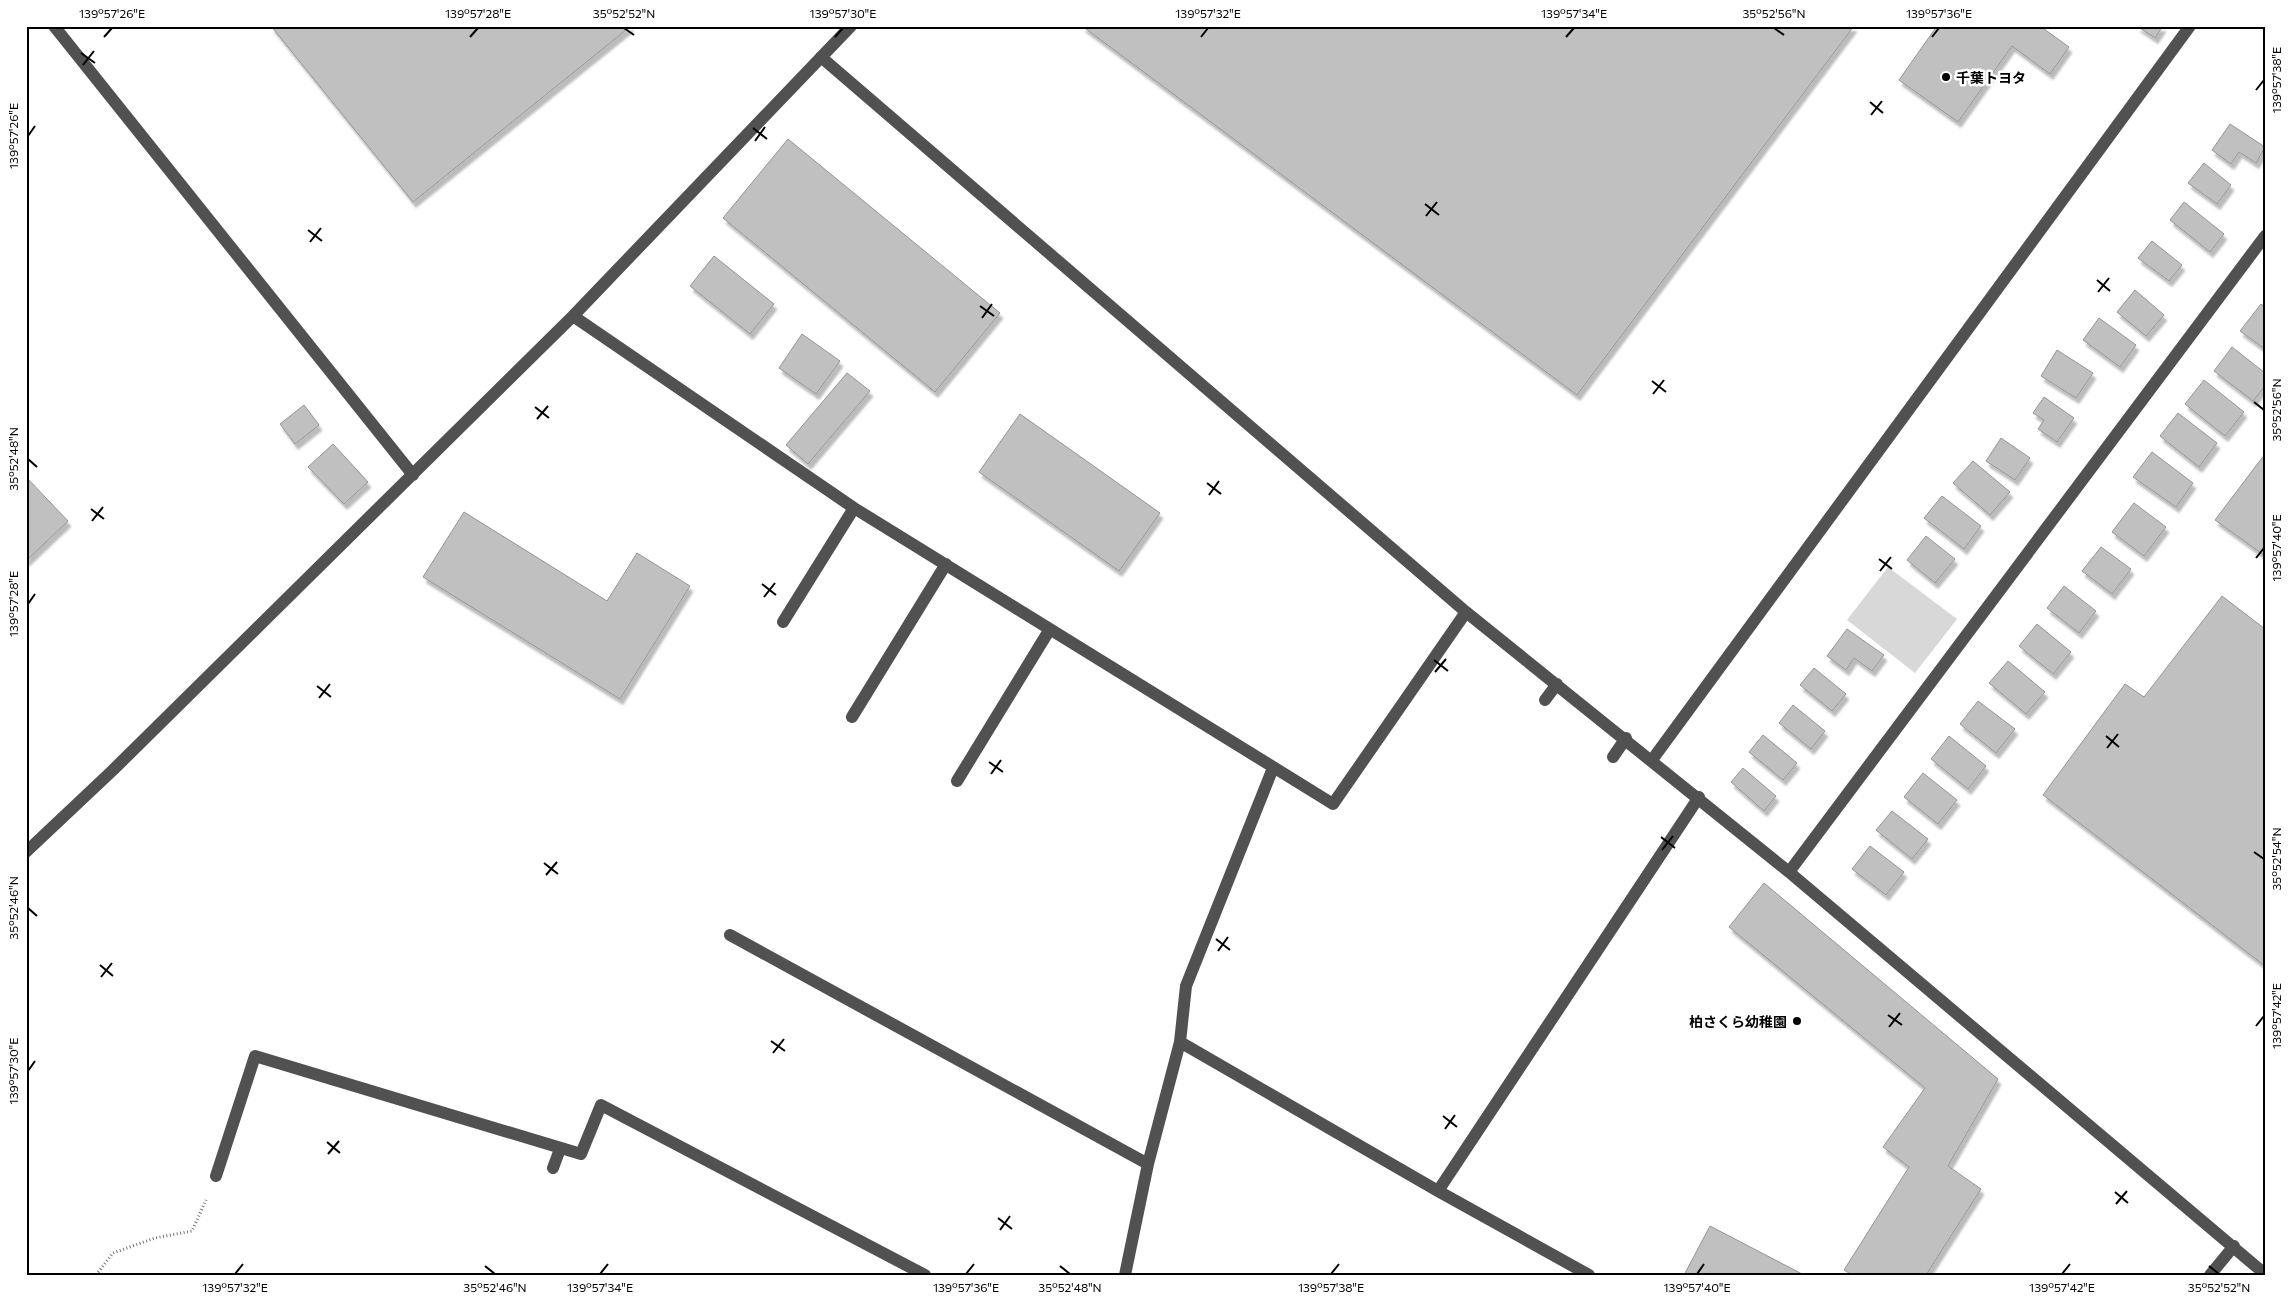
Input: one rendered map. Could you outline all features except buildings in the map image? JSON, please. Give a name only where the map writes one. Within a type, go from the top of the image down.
[{"type":"street","points":[[54,26],[413,475]]},
{"type":"street","points":[[26,852],[114,770],[573,316],[851,26]]},
{"type":"street","points":[[1652,760],[2190,26]]},
{"type":"street","points":[[821,57],[1466,612],[1626,738],[1790,872],[2265,1274]]},
{"type":"street","points":[[1790,872],[2265,236]]},
{"type":"street","points":[[573,316],[854,508],[1332,804],[1466,612]]},
{"type":"street","points":[[783,622],[854,508]]},
{"type":"street","points":[[852,717],[946,564]]},
{"type":"street","points":[[957,781],[1050,629]]},
{"type":"street","points":[[1545,700],[1557,684]]},
{"type":"street","points":[[1613,757],[1626,738]]},
{"type":"street","points":[[1125,1275],[1148,1164],[1180,1042],[1186,986],[1273,768]]},
{"type":"street","points":[[1438,1191],[1699,797]]},
{"type":"street","points":[[730,935],[1148,1164]]},
{"type":"street","points":[[1180,1042],[1438,1191],[1589,1275]]},
{"type":"street","points":[[216,1176],[255,1056],[581,1154],[601,1105],[924,1275]]},
{"type":"street","points":[[553,1168],[560,1149]]},
{"type":"street","points":[[2210,1275],[2234,1246]]},
{"type":"path","points":[[96,1275],[113,1253],[155,1238],[192,1231],[216,1176]]},
{"type":"shaded area","points":[[1888,567],[1957,619],[1915,673],[1847,620]]},
{"type":"place","name":"千葉トヨタ","points":[[1946,77]]},
{"type":"place","name":"柏さくら幼稚園","points":[[1797,1021]]}]
